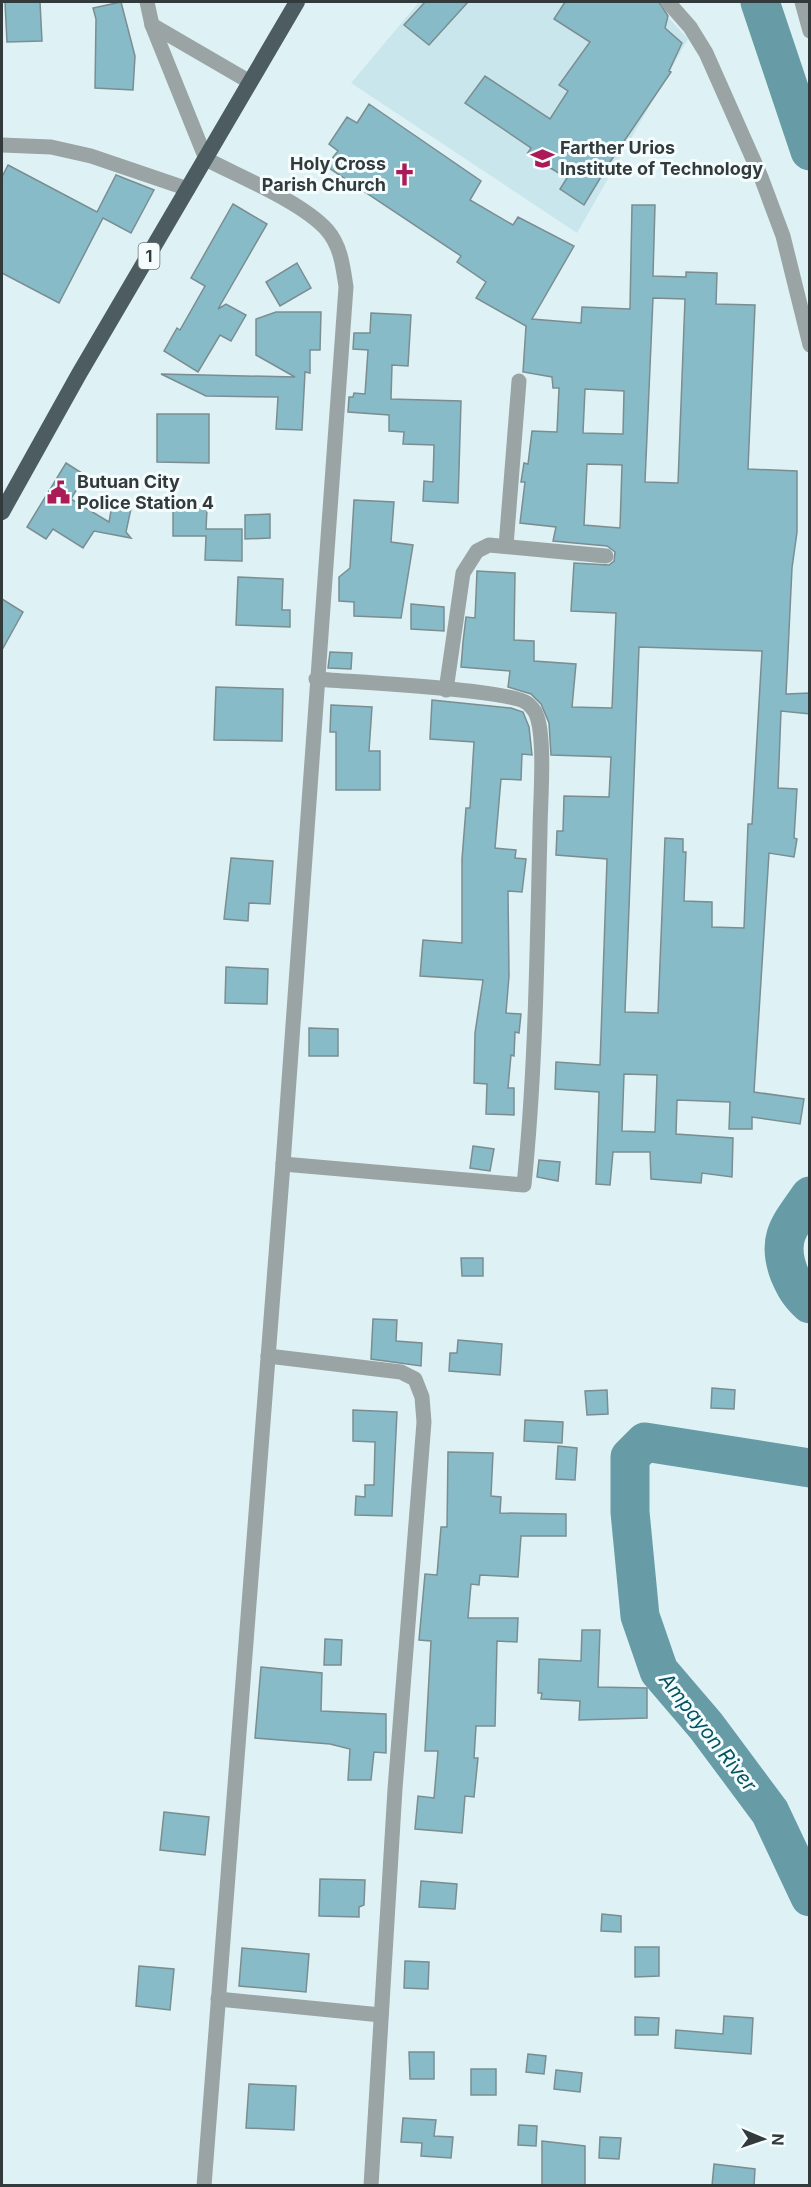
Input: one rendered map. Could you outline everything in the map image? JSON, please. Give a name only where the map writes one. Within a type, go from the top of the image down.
[{"type":"highway","name":"1","points":[[2,512],[79,374],[297,2]]},
{"type":"street","points":[[147,2],[152,25],[206,159],[304,211],[327,231],[341,256],[346,287],[316,679],[283,1164],[204,2186]]},
{"type":"street","points":[[668,2],[690,27],[706,53],[761,177],[783,236],[810,345]]},
{"type":"street","points":[[802,2],[810,31]]},
{"type":"street","points":[[152,25],[250,82]]},
{"type":"street","points":[[2,145],[51,147],[91,156],[188,189]]},
{"type":"street","points":[[506,546],[519,381]]},
{"type":"street","points":[[446,690],[464,573],[477,551],[489,545],[606,556]]},
{"type":"street","points":[[283,1164],[524,1185],[536,1023],[539,732],[536,713],[528,703],[517,698],[316,679]]},
{"type":"street","points":[[268,1356],[401,1372],[415,1379],[422,1397],[424,1422],[395,1789],[370,2186]]},
{"type":"street","points":[[218,1999],[381,2014]]},
{"type":"shaded area","name":"Farther Urios Institute of Technology","points":[[419,2],[654,2],[688,39],[577,233],[351,83]]},
{"type":"building","points":[[5,2],[40,2],[42,41],[7,42]]},
{"type":"building","points":[[121,2],[135,56],[133,90],[95,88],[96,19],[93,8]]},
{"type":"building","points":[[425,2],[468,2],[429,45],[404,25]]},
{"type":"building","points":[[565,2],[659,2],[668,16],[665,28],[682,43],[669,71],[671,72],[584,205],[560,189],[567,178],[527,154],[531,148],[465,103],[485,76],[550,119],[568,91],[559,85],[590,42],[554,19]]},
{"type":"building","points":[[369,104],[481,181],[470,200],[513,225],[518,217],[574,246],[532,319],[581,323],[582,307],[630,309],[632,205],[655,205],[653,276],[686,277],[686,272],[717,273],[716,304],[755,305],[748,469],[797,471],[797,532],[792,568],[786,694],[810,693],[810,714],[781,711],[778,788],[797,789],[794,838],[797,839],[794,857],[769,853],[754,1092],[804,1099],[800,1124],[752,1117],[752,1129],[729,1129],[730,1102],[677,1100],[676,1134],[733,1138],[732,1177],[702,1173],[701,1183],[651,1179],[650,1152],[613,1152],[610,1185],[596,1184],[599,1092],[555,1089],[556,1062],[600,1065],[607,859],[556,855],[557,831],[563,831],[564,796],[609,797],[611,757],[551,755],[549,723],[541,704],[531,694],[508,687],[510,671],[461,667],[463,642],[466,617],[475,618],[477,571],[515,573],[514,640],[534,641],[534,661],[576,664],[572,707],[612,708],[616,613],[571,611],[574,563],[609,565],[614,561],[615,552],[607,546],[553,541],[556,527],[520,523],[525,482],[521,482],[524,463],[528,464],[532,431],[557,432],[559,388],[553,388],[552,377],[523,372],[526,326],[476,298],[486,282],[457,262],[461,256],[326,166],[338,151],[329,144],[347,117],[357,123]],"holes":[[[653,298],[685,299],[678,483],[645,482]],[[585,389],[624,391],[623,434],[583,433]],[[587,464],[622,465],[620,528],[584,525]],[[639,647],[762,651],[752,824],[748,824],[744,928],[712,927],[712,902],[684,901],[686,852],[683,852],[683,839],[665,838],[658,1013],[625,1012]],[[624,1074],[657,1075],[655,1132],[622,1131]]]},
{"type":"building","points":[[8,165],[97,212],[116,175],[154,190],[131,233],[103,218],[59,303],[2,273],[2,177]]},
{"type":"building","points":[[233,204],[267,224],[218,309],[226,304],[246,315],[231,341],[220,335],[198,372],[164,351],[177,328],[180,330],[205,286],[191,278]]},
{"type":"building","points":[[297,263],[311,288],[280,306],[266,282]]},
{"type":"building","points":[[276,312],[321,312],[320,350],[310,350],[310,373],[305,372],[302,430],[276,429],[278,397],[206,396],[161,374],[295,377],[256,355],[256,319]]},
{"type":"building","points":[[371,313],[411,315],[408,366],[392,365],[391,399],[461,401],[458,503],[423,501],[424,481],[433,482],[434,445],[403,444],[404,432],[389,431],[389,415],[348,412],[349,397],[353,397],[354,393],[365,394],[368,350],[353,349],[354,333],[370,333]]},
{"type":"building","points":[[157,414],[209,414],[209,463],[157,462]]},
{"type":"building","points":[[66,463],[85,475],[71,499],[109,522],[113,500],[132,504],[126,532],[131,538],[94,531],[83,548],[53,529],[46,539],[27,527]]},
{"type":"building","points":[[354,500],[394,502],[391,542],[413,545],[401,618],[354,616],[354,602],[339,601],[339,577],[350,568]]},
{"type":"building","points":[[173,509],[207,509],[206,529],[242,529],[242,561],[205,560],[206,536],[173,536]]},
{"type":"building","points":[[270,514],[270,538],[245,539],[245,515]]},
{"type":"building","points":[[238,577],[283,579],[282,610],[290,610],[290,627],[236,625]]},
{"type":"building","points":[[2,599],[23,612],[2,650]]},
{"type":"building","points":[[411,604],[444,607],[444,631],[411,629]]},
{"type":"building","points":[[330,652],[352,653],[351,669],[328,668]]},
{"type":"building","points":[[216,687],[283,689],[282,741],[214,740]]},
{"type":"building","points":[[432,700],[511,708],[523,712],[529,727],[532,755],[522,754],[521,780],[501,779],[495,848],[516,850],[515,858],[526,859],[522,892],[508,891],[509,976],[506,1013],[521,1014],[519,1033],[515,1032],[514,1056],[511,1055],[508,1088],[514,1088],[514,1115],[486,1114],[487,1084],[474,1083],[475,1033],[483,980],[420,976],[423,940],[462,943],[462,859],[466,808],[470,808],[474,742],[430,739]]},
{"type":"building","points":[[331,705],[372,707],[369,751],[380,751],[380,790],[336,790],[336,732],[330,732]]},
{"type":"building","points":[[231,858],[273,861],[270,904],[249,903],[248,921],[224,919]]},
{"type":"building","points":[[226,967],[268,969],[267,1004],[225,1003]]},
{"type":"building","points":[[309,1028],[338,1029],[338,1056],[309,1056]]},
{"type":"building","points":[[473,1146],[494,1149],[490,1171],[470,1168]]},
{"type":"building","points":[[539,1160],[560,1162],[558,1181],[537,1177]]},
{"type":"building","points":[[461,1258],[483,1258],[483,1276],[462,1276]]},
{"type":"building","points":[[373,1319],[397,1320],[396,1341],[422,1343],[421,1366],[371,1359]]},
{"type":"building","points":[[458,1340],[502,1344],[500,1375],[449,1371],[450,1353],[457,1353]]},
{"type":"building","points":[[712,1388],[735,1390],[734,1409],[711,1408]]},
{"type":"building","points":[[607,1390],[608,1414],[587,1415],[585,1391]]},
{"type":"building","points":[[353,1410],[397,1412],[392,1516],[355,1515],[356,1496],[365,1497],[365,1485],[374,1485],[375,1442],[353,1441]]},
{"type":"building","points":[[525,1420],[563,1422],[562,1443],[524,1441]]},
{"type":"building","points":[[558,1446],[577,1448],[575,1480],[556,1479]]},
{"type":"building","points":[[448,1452],[493,1453],[491,1496],[501,1497],[500,1513],[566,1514],[566,1536],[521,1536],[518,1577],[480,1575],[479,1585],[471,1584],[468,1618],[518,1618],[517,1642],[497,1641],[495,1726],[476,1726],[474,1758],[478,1758],[474,1797],[465,1796],[462,1833],[415,1829],[418,1796],[434,1798],[438,1751],[425,1751],[431,1641],[419,1640],[425,1574],[437,1575],[441,1527],[447,1527]]},
{"type":"building","points":[[582,1630],[600,1630],[598,1687],[647,1688],[647,1718],[579,1720],[580,1701],[541,1699],[542,1693],[538,1693],[539,1659],[581,1661]]},
{"type":"building","points":[[325,1639],[342,1640],[341,1665],[324,1665]]},
{"type":"building","points":[[261,1667],[322,1673],[321,1711],[386,1714],[386,1753],[374,1752],[371,1780],[348,1780],[350,1749],[330,1744],[255,1738]]},
{"type":"building","points":[[164,1812],[209,1817],[205,1855],[160,1850]]},
{"type":"building","points":[[320,1879],[365,1880],[364,1905],[359,1907],[359,1917],[319,1916]]},
{"type":"building","points":[[421,1881],[457,1884],[455,1909],[419,1907]]},
{"type":"building","points":[[602,1914],[621,1916],[621,1932],[601,1931]]},
{"type":"building","points":[[635,1947],[659,1947],[659,1976],[635,1977]]},
{"type":"building","points":[[242,1948],[309,1954],[306,1992],[239,1986]]},
{"type":"building","points":[[405,1961],[429,1962],[428,1989],[404,1988]]},
{"type":"building","points":[[139,1966],[174,1969],[170,2010],[136,2006]]},
{"type":"building","points":[[724,2016],[753,2018],[751,2054],[675,2048],[676,2030],[723,2034]]},
{"type":"building","points":[[635,2017],[659,2018],[658,2035],[635,2035]]},
{"type":"building","points":[[409,2052],[434,2052],[434,2079],[410,2079]]},
{"type":"building","points":[[528,2054],[546,2056],[544,2074],[526,2072]]},
{"type":"building","points":[[471,2069],[496,2069],[496,2095],[471,2095]]},
{"type":"building","points":[[556,2070],[582,2073],[580,2092],[554,2089]]},
{"type":"building","points":[[249,2084],[296,2086],[294,2130],[246,2128]]},
{"type":"building","points":[[403,2118],[436,2120],[434,2136],[453,2137],[451,2158],[421,2156],[422,2143],[401,2142]]},
{"type":"building","points":[[519,2125],[537,2126],[536,2146],[518,2145]]},
{"type":"building","points":[[600,2137],[621,2138],[619,2159],[599,2158]]},
{"type":"building","points":[[542,2141],[585,2146],[585,2186],[542,2186]]},
{"type":"building","points":[[714,2164],[755,2169],[754,2186],[712,2186]]},
{"type":"waterway","name":"Ampayon River","points":[[760,2],[810,151]]},
{"type":"waterway","name":"Ampayon River","points":[[810,1196],[787,1232],[784,1250],[785,1261],[793,1282],[810,1304]]},
{"type":"waterway","name":"Ampayon River","points":[[810,1468],[645,1442],[630,1457],[630,1512],[640,1616],[659,1671],[706,1726],[770,1812],[810,1897]]},
{"type":"place","name":"Farther Urios Institute of Technology","points":[[542,158]]},
{"type":"place","name":"Holy Cross Parish Church","points":[[404,174]]},
{"type":"place","name":"Butuan City Police Station 4","points":[[59,492]]}]
